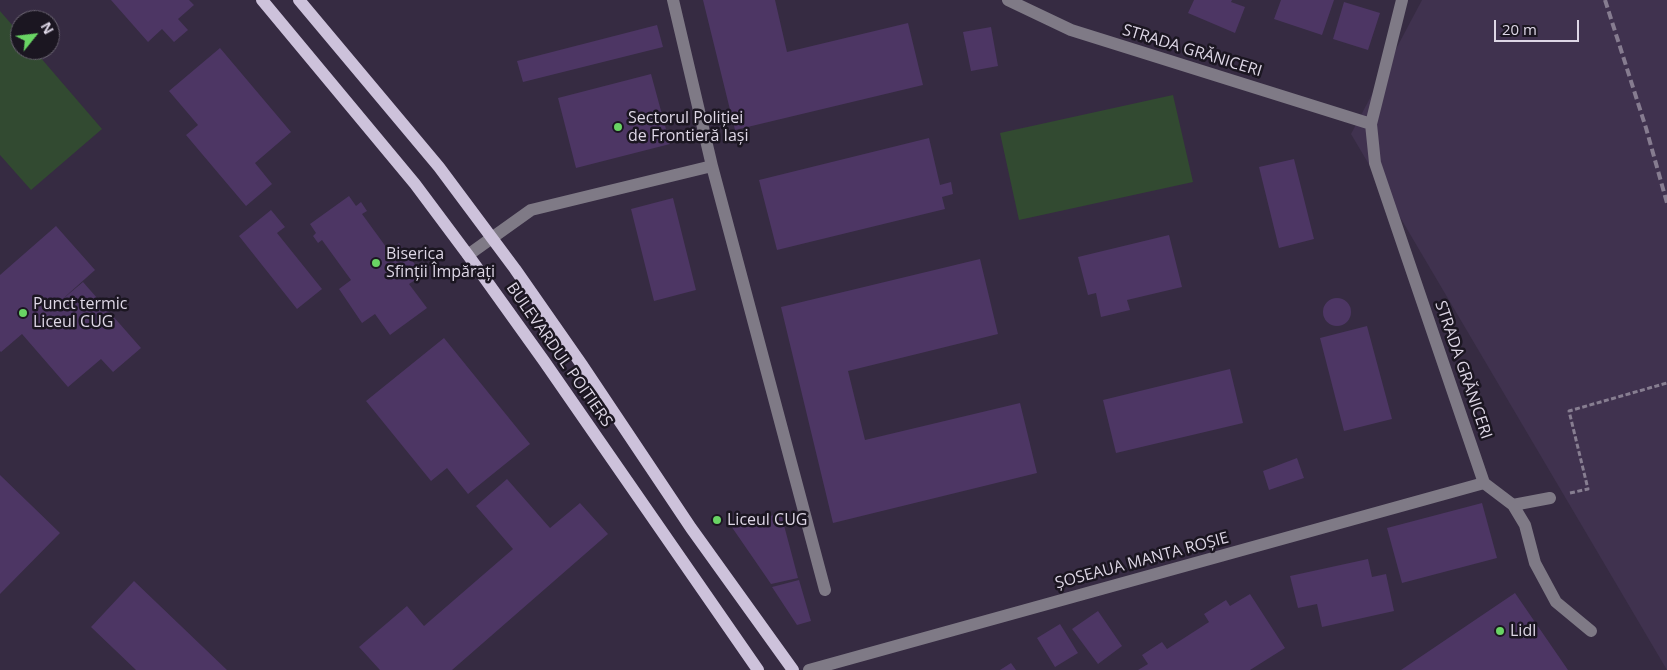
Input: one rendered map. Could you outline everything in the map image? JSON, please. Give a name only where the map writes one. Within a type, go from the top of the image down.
[{"type":"main road","name":"BULEVARDUL POITIERS","points":[[262,0],[415,184],[468,254],[758,670]]},
{"type":"main road","name":"BULEVARDUL POITIERS","points":[[299,0],[439,167],[492,238],[582,365],[691,528],[792,670]]},
{"type":"street","points":[[673,0],[712,166],[826,590]]},
{"type":"street","name":"STRADA GRĂNICERI","points":[[1008,0],[1071,30],[1370,124]]},
{"type":"street","name":"STRADA GRĂNICERI","points":[[1402,0],[1370,124],[1375,163],[1484,483]]},
{"type":"street","points":[[468,254],[532,210],[712,166]]},
{"type":"street","points":[[1484,483],[1513,505],[1525,525],[1535,563],[1556,602],[1591,631]]},
{"type":"street","name":"ȘOSEAUA MANTA ROȘIE","points":[[809,670],[1484,483]]},
{"type":"street","points":[[1513,505],[1550,498]]},
{"type":"path","points":[[1588,489],[1569,411],[1667,383]]},
{"type":"shaded area","points":[[1422,0],[1667,0],[1667,670],[1351,134]]},
{"type":"green space","points":[[0,11],[10,22],[10,60],[43,60],[102,129],[31,190],[0,155]]},
{"type":"green space","points":[[1173,95],[1193,182],[1019,220],[1000,133]]},
{"type":"building","points":[[111,0],[189,0],[194,5],[178,19],[188,30],[174,42],[162,29],[148,42]]},
{"type":"building","points":[[703,0],[775,0],[787,52],[908,23],[923,85],[735,130]]},
{"type":"building","points":[[1194,0],[1232,0],[1231,2],[1245,7],[1235,33],[1188,13]]},
{"type":"building","points":[[1281,0],[1334,0],[1322,35],[1274,19]]},
{"type":"building","points":[[1344,2],[1380,13],[1368,50],[1333,39]]},
{"type":"building","points":[[657,25],[663,47],[523,82],[517,61]]},
{"type":"building","points":[[991,27],[998,66],[971,71],[963,32]]},
{"type":"building","points":[[220,48],[291,132],[255,163],[272,184],[246,206],[186,135],[198,125],[169,91]]},
{"type":"building","points":[[651,74],[670,144],[576,168],[558,98]]},
{"type":"building","points":[[929,138],[940,185],[951,182],[953,194],[942,197],[945,209],[777,250],[759,180]]},
{"type":"building","points":[[1294,159],[1314,239],[1279,248],[1259,167]]},
{"type":"building","name":"Biserica Sfinții Împărați","points":[[349,196],[356,206],[361,202],[367,211],[362,214],[389,251],[399,243],[423,275],[409,284],[427,308],[390,335],[375,314],[362,323],[339,289],[351,280],[322,240],[318,243],[313,236],[316,233],[310,224]]},
{"type":"building","points":[[673,198],[696,290],[654,301],[631,209]]},
{"type":"building","points":[[271,210],[285,227],[277,233],[322,289],[297,309],[239,236]]},
{"type":"building","points":[[56,226],[95,270],[58,303],[83,282],[141,348],[113,372],[101,359],[68,387],[22,334],[0,351],[0,275]]},
{"type":"building","points":[[1169,235],[1182,287],[1127,300],[1130,310],[1101,317],[1096,293],[1088,295],[1078,257]]},
{"type":"building","points":[[980,259],[998,334],[848,371],[865,440],[1020,403],[1037,473],[833,523],[781,307]]},
{"type":"building","points":[[1337,298],[1347,302],[1351,312],[1347,322],[1337,326],[1327,322],[1323,312],[1327,302]]},
{"type":"building","points":[[1367,326],[1392,419],[1344,431],[1320,338]]},
{"type":"building","points":[[444,338],[530,444],[468,494],[447,468],[431,481],[366,401]]},
{"type":"building","points":[[1230,369],[1243,423],[1116,453],[1103,400]]},
{"type":"building","points":[[1297,458],[1304,478],[1269,490],[1263,471]]},
{"type":"building","points":[[0,475],[60,533],[0,594]]},
{"type":"building","points":[[507,479],[550,528],[580,503],[608,534],[452,670],[380,670],[359,647],[407,606],[424,626],[513,549],[476,506]]},
{"type":"building","points":[[1482,503],[1497,558],[1402,583],[1387,528]]},
{"type":"building","points":[[781,514],[798,578],[771,584],[729,523]]},
{"type":"building","points":[[1368,559],[1372,577],[1386,574],[1394,611],[1322,627],[1317,604],[1298,608],[1290,576]]},
{"type":"building","points":[[799,580],[811,621],[797,625],[772,587]]},
{"type":"building","points":[[134,581],[227,670],[136,670],[91,627]]},
{"type":"building","name":"Lidl","points":[[1515,593],[1568,670],[1401,670]]},
{"type":"building","points":[[1250,594],[1285,648],[1250,670],[1138,670],[1148,664],[1142,655],[1162,642],[1167,649],[1209,622],[1204,614],[1226,600],[1230,606]]},
{"type":"building","points":[[1098,611],[1122,646],[1098,664],[1072,629]]},
{"type":"building","points":[[1060,624],[1078,653],[1055,667],[1037,638]]},
{"type":"building","points":[[1011,663],[1016,670],[1000,670]]},
{"type":"railway","points":[[1605,0],[1646,128],[1667,203]]},
{"type":"place","name":"Sectorul Poliției de Frontieră Iași","points":[[618,127]]},
{"type":"place","name":"Biserica Sfinții Împărați","points":[[376,263]]},
{"type":"place","name":"Punct termic Liceul CUG","points":[[23,313]]},
{"type":"place","name":"Liceul CUG","points":[[717,520]]},
{"type":"place","name":"Lidl","points":[[1500,631]]}]
